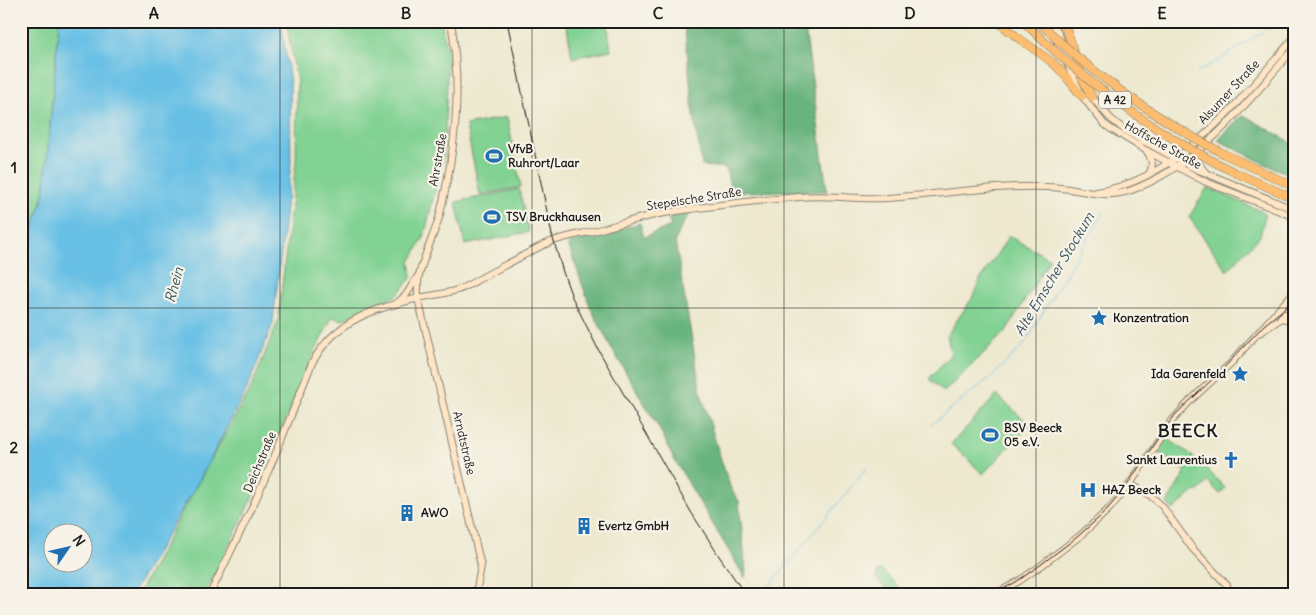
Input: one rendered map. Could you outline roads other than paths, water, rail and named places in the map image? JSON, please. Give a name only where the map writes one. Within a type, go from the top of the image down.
[{"type":"highway","points":[[998,21],[1067,76],[1082,96]]},
{"type":"highway","name":"A 42","points":[[1023,21],[1103,91],[1173,139],[1236,173],[1295,199]]},
{"type":"highway","name":"A 42","points":[[1038,21],[1068,49],[1123,92],[1165,121],[1224,154],[1295,187]]},
{"type":"highway","points":[[1063,21],[1082,78],[1092,97]]},
{"type":"street","name":"Ahrstraße","points":[[418,298],[420,272],[439,216],[454,144],[458,100],[452,21]]},
{"type":"street","name":"Hoffsche Straße","points":[[1046,21],[1054,34],[1082,96],[1104,124],[1146,151],[1173,160]]},
{"type":"street","name":"Hoffsche Straße","points":[[1052,21],[1086,90],[1110,118],[1126,131],[1206,182],[1295,217]]},
{"type":"street","name":"Alsumer Straße","points":[[1173,160],[1199,140],[1219,121],[1295,37]]},
{"type":"street","name":"Alsumer Straße","points":[[1180,164],[1196,153],[1229,122],[1295,47]]},
{"type":"street","points":[[1104,124],[1110,118]]},
{"type":"street","points":[[1146,151],[1153,166],[1149,174]]},
{"type":"street","points":[[1196,153],[1197,162],[1206,173]]},
{"type":"street","name":"Stepelsche Straße","points":[[1088,192],[1127,184],[1173,160]]},
{"type":"street","name":"Hoffsche Straße","points":[[1180,164],[1295,210]]},
{"type":"street","name":"Stepelsche Straße","points":[[328,340],[354,319],[418,298],[458,290],[547,243],[656,215],[692,209],[802,197],[886,198],[968,190],[1050,186],[1110,195],[1128,191],[1180,164]]},
{"type":"street","points":[[394,306],[406,295],[420,272]]},
{"type":"street","points":[[996,594],[1028,575],[1074,541],[1109,509],[1130,484],[1170,422],[1232,362],[1295,291]]},
{"type":"street","name":"Arndtstraße","points":[[418,298],[481,566],[476,594]]},
{"type":"street","points":[[1256,336],[1295,309]]},
{"type":"street","points":[[1276,313],[1295,318]]},
{"type":"street","points":[[1285,316],[1295,324]]},
{"type":"street","name":"Deichstraße","points":[[210,594],[252,508],[312,363],[319,350],[328,340]]},
{"type":"street","points":[[1130,484],[1151,496],[1162,506],[1192,548],[1227,585],[1231,594]]},
{"type":"water","name":"Rhein","points":[[59,21],[281,21],[290,83],[291,163],[273,323],[248,387],[200,479],[132,594],[21,594],[21,266],[44,196]]},
{"type":"waterway","points":[[1197,72],[1280,21]]},
{"type":"waterway","name":"Alte Emscher Stockum","points":[[931,425],[992,376],[1023,346],[1104,211]]},
{"type":"waterway","name":"Alte Emscher Stockum","points":[[763,594],[867,468]]},
{"type":"tram line","points":[[994,594],[1039,566],[1076,538],[1102,515],[1124,490],[1176,414],[1220,372],[1264,325],[1295,300]]},
{"type":"railway","points":[[507,21],[552,235],[572,297],[598,349],[691,512],[745,594]]},
{"type":"place","name":"VfvB Ruhrort/Laar","points":[[494,156]]},
{"type":"place","name":"TSV Bruckhausen","points":[[492,217]]},
{"type":"place","name":"Konzentration","points":[[1099,318]]},
{"type":"place","name":"Ida Garenfeld","points":[[1240,374]]},
{"type":"place","name":"BSV Beeck 05 e.V.","points":[[990,435]]},
{"type":"place","name":"Sankt Laurentius","points":[[1231,460]]},
{"type":"place","name":"HAZ Beeck","points":[[1088,490]]},
{"type":"place","name":"AWO","points":[[407,513]]},
{"type":"place","name":"Evertz GmbH","points":[[584,526]]},
{"type":"district","name":"BEECK","points":[[1188,431]]}]
